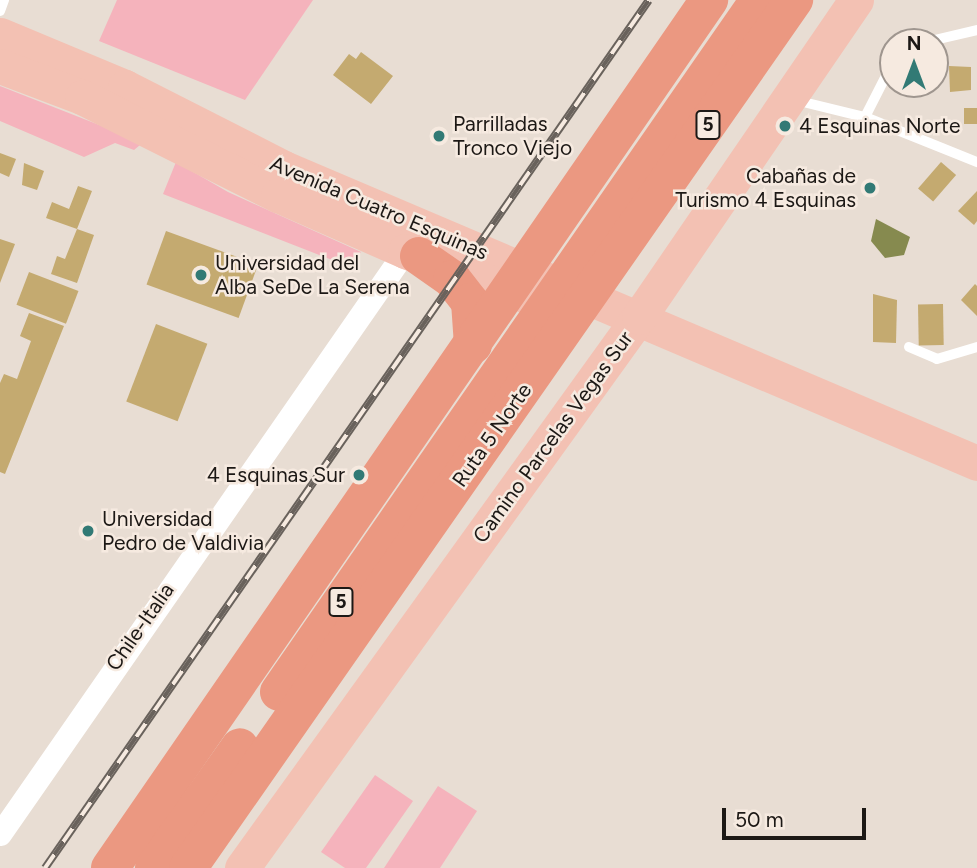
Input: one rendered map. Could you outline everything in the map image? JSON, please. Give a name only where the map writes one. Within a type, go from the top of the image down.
[{"type":"highway","points":[[110,868],[709,0]]},
{"type":"highway","name":"Ruta 5 Norte","points":[[608,244],[759,0]]},
{"type":"highway","name":"Ruta 5 Norte","points":[[188,868],[608,244],[794,0]]},
{"type":"highway","points":[[412,253],[465,293],[475,318],[473,345]]},
{"type":"highway","name":"Ruta 5 Norte","points":[[154,868],[541,340]]},
{"type":"main road","name":"Camino Parcelas Vegas Sur","points":[[242,868],[633,325],[856,0]]},
{"type":"main road","name":"Avenida Cuatro Esquinas","points":[[0,35],[145,97],[250,153],[470,246],[517,280]]},
{"type":"main road","name":"Avenida Cuatro Esquinas","points":[[0,66],[106,108],[278,195],[412,253],[517,280],[633,325],[697,340],[761,375]]},
{"type":"main road","points":[[412,253],[419,233],[470,246]]},
{"type":"main road","points":[[674,266],[671,304],[697,340]]},
{"type":"main road","name":"Avenida Cuatro Esquinas","points":[[633,325],[663,346],[761,375],[977,463]]},
{"type":"main road","points":[[602,367],[630,350],[663,346]]},
{"type":"street","name":"Chile-Italia","points":[[0,834],[412,253]]},
{"type":"lane","points":[[0,11],[4,0]]},
{"type":"lane","points":[[949,37],[977,30]]},
{"type":"lane","points":[[865,117],[879,90]]},
{"type":"lane","points":[[789,99],[865,117],[977,162]]},
{"type":"lane","points":[[909,347],[937,359],[977,348]]},
{"type":"shaded area","points":[[117,0],[313,0],[245,100],[99,41]]},
{"type":"shaded area","points":[[0,86],[112,130],[140,145],[134,150],[115,143],[84,157],[0,121]]},
{"type":"shaded area","points":[[176,162],[228,192],[361,252],[350,267],[163,194]]},
{"type":"shaded area","points":[[876,219],[910,237],[904,255],[885,258],[871,241]]},
{"type":"shaded area","points":[[375,775],[413,801],[366,868],[345,868],[321,852]]},
{"type":"shaded area","points":[[438,786],[477,811],[440,868],[384,868]]},
{"type":"building","points":[[361,52],[393,76],[371,104],[333,75],[349,54],[356,59]]},
{"type":"building","points":[[949,66],[971,67],[971,90],[950,92]]},
{"type":"building","points":[[964,108],[977,108],[977,124],[964,124]]},
{"type":"building","points":[[0,153],[16,159],[9,177],[0,173]]},
{"type":"building","points":[[941,162],[956,175],[933,202],[918,188]]},
{"type":"building","points":[[24,163],[44,171],[37,190],[22,185]]},
{"type":"building","points":[[78,186],[92,191],[77,229],[46,218],[52,202],[69,209]]},
{"type":"building","points":[[977,191],[977,221],[974,225],[958,211]]},
{"type":"building","points":[[77,229],[94,235],[77,283],[51,274],[57,256],[65,259]]},
{"type":"building","name":"Universidad del Alba SeDe La Serena","points":[[166,231],[258,265],[239,318],[147,285]]},
{"type":"building","points":[[0,239],[15,244],[0,283]]},
{"type":"building","points":[[29,272],[78,291],[66,324],[16,305]]},
{"type":"building","points":[[975,284],[977,286],[977,316],[961,300]]},
{"type":"building","points":[[873,294],[897,300],[896,343],[873,342]]},
{"type":"building","points":[[918,304],[943,304],[944,345],[919,345]]},
{"type":"building","points":[[29,313],[64,326],[5,474],[0,472],[0,383],[4,374],[17,379],[31,341],[20,336]]},
{"type":"building","points":[[156,324],[207,344],[178,421],[126,401]]},
{"type":"railway","points":[[45,868],[649,0]]},
{"type":"place","name":"4 Esquinas Norte","points":[[785,126]]},
{"type":"place","name":"Parrilladas Tronco Viejo","points":[[439,136]]},
{"type":"place","name":"Cabañas de Turismo 4 Esquinas","points":[[870,188]]},
{"type":"place","name":"Universidad del Alba SeDe La Serena","points":[[201,275]]},
{"type":"place","name":"4 Esquinas Sur","points":[[359,475]]},
{"type":"place","name":"Universidad Pedro de Valdivia","points":[[88,531]]}]
